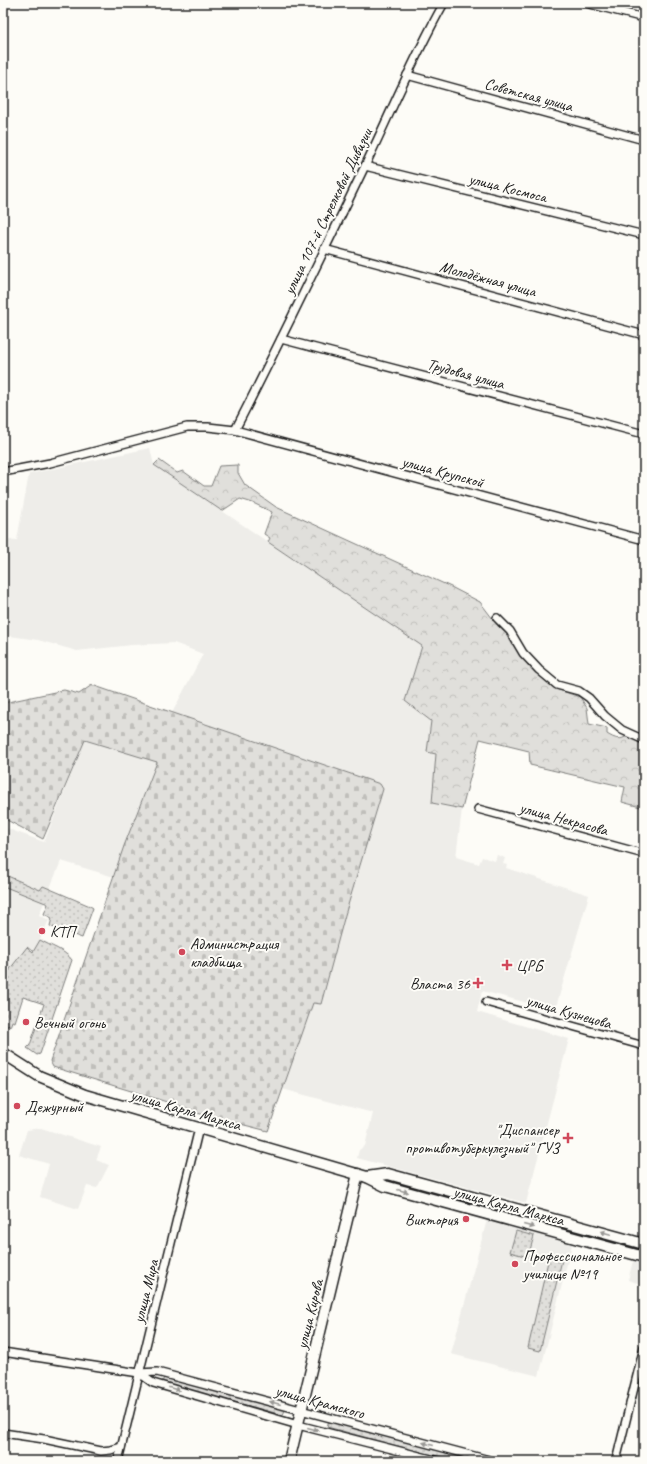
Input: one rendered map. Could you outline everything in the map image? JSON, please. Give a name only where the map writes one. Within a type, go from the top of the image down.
[{"type":"main road","name":"улица Карла Маркса","points":[[3,1053],[39,1076],[85,1095],[363,1176],[385,1186],[644,1257]]},
{"type":"main road","name":"улица Карла Маркса","points":[[363,1176],[388,1174],[644,1244]]},
{"type":"main road","name":"улица Кирова","points":[[289,1461],[301,1410],[363,1176]]},
{"type":"street","name":"улица 107-й Стрелковой Дивизии","points":[[235,430],[365,166],[407,75],[444,3]]},
{"type":"street","points":[[586,3],[644,18]]},
{"type":"street","name":"Советская улица","points":[[407,75],[644,140]]},
{"type":"street","name":"улица Космоса","points":[[365,166],[644,235]]},
{"type":"street","name":"Молодёжная улица","points":[[324,249],[644,335]]},
{"type":"street","name":"Трудовая улица","points":[[281,339],[644,434]]},
{"type":"street","name":"улица Крупской","points":[[3,472],[50,462],[187,427],[208,427],[235,430],[644,540]]},
{"type":"street","points":[[497,618],[510,631],[523,653],[539,670],[557,685],[579,691],[622,730],[644,740]]},
{"type":"street","name":"улица Некрасова","points":[[478,809],[644,854]]},
{"type":"street","name":"улица Кузнецова","points":[[486,1002],[644,1046]]},
{"type":"street","name":"улица Мира","points":[[118,1461],[199,1128]]},
{"type":"street","points":[[616,1461],[644,1347]]},
{"type":"street","name":"улица Крамского","points":[[3,1352],[139,1373],[157,1372],[493,1461]]},
{"type":"street","name":"улица Крамского","points":[[139,1373],[153,1383],[298,1425],[439,1461]]},
{"type":"street","points":[[3,1433],[44,1439],[101,1451],[121,1447]]},
{"type":"shaded area","points":[[150,448],[154,465],[422,646],[405,701],[431,721],[427,752],[436,754],[432,803],[462,809],[456,857],[479,864],[482,857],[495,861],[497,855],[505,858],[503,864],[507,865],[506,868],[589,895],[555,1010],[482,991],[477,1012],[569,1039],[526,1203],[357,1158],[359,1150],[365,1146],[373,1113],[282,1089],[313,1003],[321,1004],[345,915],[383,789],[380,785],[172,713],[203,654],[174,643],[132,645],[77,651],[38,640],[3,635],[3,544],[4,539],[17,540],[29,474]]},
{"type":"shaded area","points":[[85,740],[157,761],[114,877],[61,861],[39,915],[49,920],[40,939],[51,945],[3,1011],[3,827],[44,842]]},
{"type":"shaded area","points":[[41,1128],[101,1147],[96,1160],[109,1165],[97,1188],[87,1186],[78,1209],[40,1197],[49,1164],[19,1155],[27,1130]]},
{"type":"shaded area","points":[[487,1220],[572,1244],[539,1376],[451,1354]]},
{"type":"shaded area","points":[[633,1261],[644,1264],[644,1285],[628,1280]]},
{"type":"green space","points":[[159,460],[177,473],[183,471],[204,486],[211,486],[219,466],[238,465],[238,473],[245,485],[276,507],[451,587],[480,602],[499,627],[507,634],[520,654],[536,672],[556,689],[580,697],[587,708],[589,724],[607,728],[607,734],[615,738],[620,739],[628,735],[644,744],[644,808],[622,802],[625,787],[530,765],[529,751],[480,739],[462,809],[432,803],[436,754],[427,752],[431,721],[405,701],[422,646],[268,542],[270,538],[264,534],[272,512],[240,499],[222,511],[154,465]]},
{"type":"green space","points":[[92,685],[380,784],[383,789],[345,915],[321,1004],[313,1003],[268,1131],[193,1112],[193,1110],[53,1067],[50,1061],[124,846],[157,762],[85,740],[43,839],[3,818],[3,703],[64,690],[79,694]]},
{"type":"green space","points":[[3,874],[40,890],[43,886],[93,908],[82,938],[50,926],[52,918],[44,914],[48,904],[3,886]]},
{"type":"green space","points":[[40,940],[61,951],[72,960],[40,1054],[37,1055],[27,1048],[30,1045],[44,1004],[23,997],[15,1022],[12,1021],[10,1027],[8,1025],[4,1032],[3,978],[27,947],[33,952]]},
{"type":"green space","points":[[403,1183],[644,1247],[644,1254],[402,1188]]},
{"type":"green space","points":[[516,1231],[534,1236],[528,1257],[510,1252]]},
{"type":"green space","points":[[549,1257],[562,1260],[540,1351],[528,1348]]},
{"type":"green space","points":[[164,1377],[285,1410],[283,1415],[162,1383]]},
{"type":"green space","points":[[329,1420],[482,1461],[454,1461],[327,1427]]},
{"type":"place","name":"КТП","points":[[42,931]]},
{"type":"place","name":"Администрация кладбища","points":[[182,952]]},
{"type":"place","name":"ЦРБ","points":[[507,965]]},
{"type":"place","name":"Власта 36","points":[[478,983]]},
{"type":"place","name":"Вечный огонь","points":[[26,1022]]},
{"type":"place","name":"Дежурный","points":[[17,1106]]},
{"type":"place","name":"\"Диспансер противотуберкулезный\" ГУЗ","points":[[568,1138]]},
{"type":"place","name":"Виктория","points":[[466,1219]]},
{"type":"place","name":"Профессиональное училище №19","points":[[515,1264]]}]
